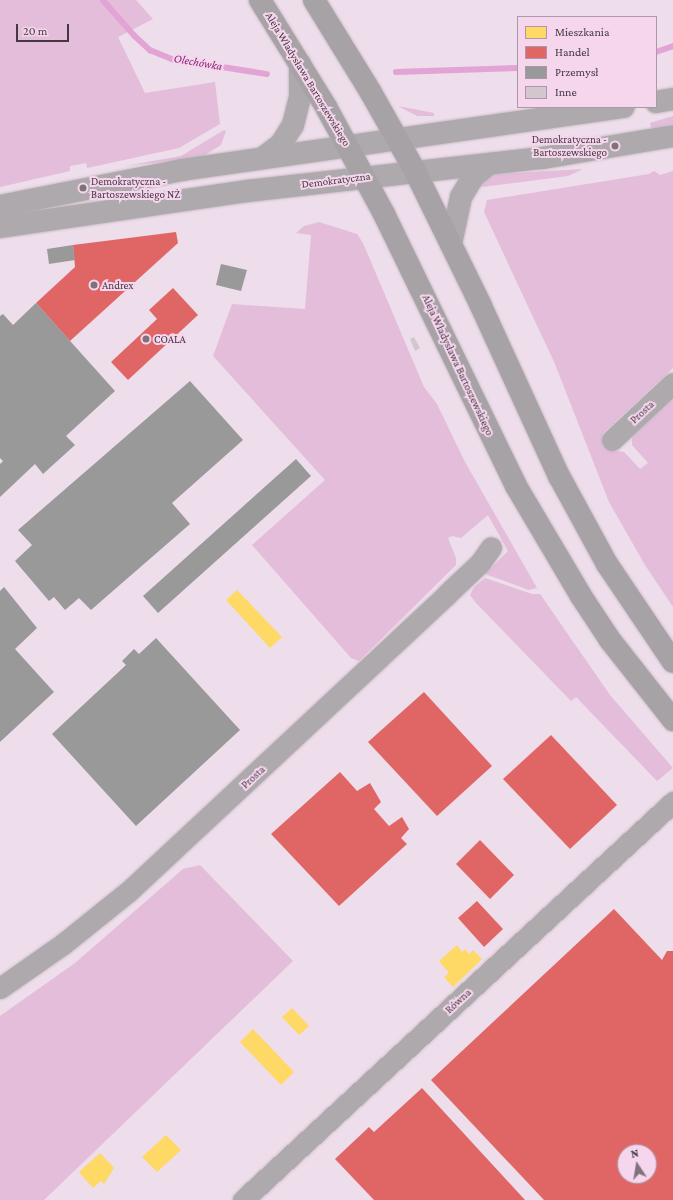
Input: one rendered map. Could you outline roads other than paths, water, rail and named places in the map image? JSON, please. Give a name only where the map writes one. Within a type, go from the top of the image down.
[{"type":"main road","name":"Aleja Władysława Bartoszewskiego","points":[[260,0],[300,64],[365,176],[519,493],[581,596],[610,640],[673,720]]},
{"type":"main road","points":[[314,0],[415,171],[451,244],[559,476],[607,564],[673,662]]},
{"type":"street","points":[[264,157],[280,144],[294,125],[300,97],[300,64]]},
{"type":"street","points":[[657,102],[673,100]]},
{"type":"street","points":[[0,206],[181,170],[617,108]]},
{"type":"street","name":"Demokratyczna","points":[[0,227],[365,176],[489,164],[673,136]]},
{"type":"street","points":[[451,244],[461,197],[473,177],[489,164]]},
{"type":"street","name":"Prosta","points":[[612,440],[673,384]]},
{"type":"street","name":"Prosta","points":[[0,988],[63,944],[129,891],[463,579],[491,547]]},
{"type":"street","name":"Równa","points":[[243,1200],[673,802]]},
{"type":"waterway","name":"Olechówka","points":[[103,0],[135,36],[150,50],[172,59],[267,74]]},
{"type":"waterway","name":"Olechówka","points":[[657,52],[673,46]]},
{"type":"waterway","name":"Olechówka","points":[[396,72],[517,68]]},
{"type":"place","name":"Demokratyczna - Bartoszewskiego","points":[[615,146]]},
{"type":"place","name":"Demokratyczna - Bartoszewskiego NŻ","points":[[83,188]]},
{"type":"place","name":"Andrex","points":[[94,285]]},
{"type":"place","name":"COALA","points":[[146,339]]}]
